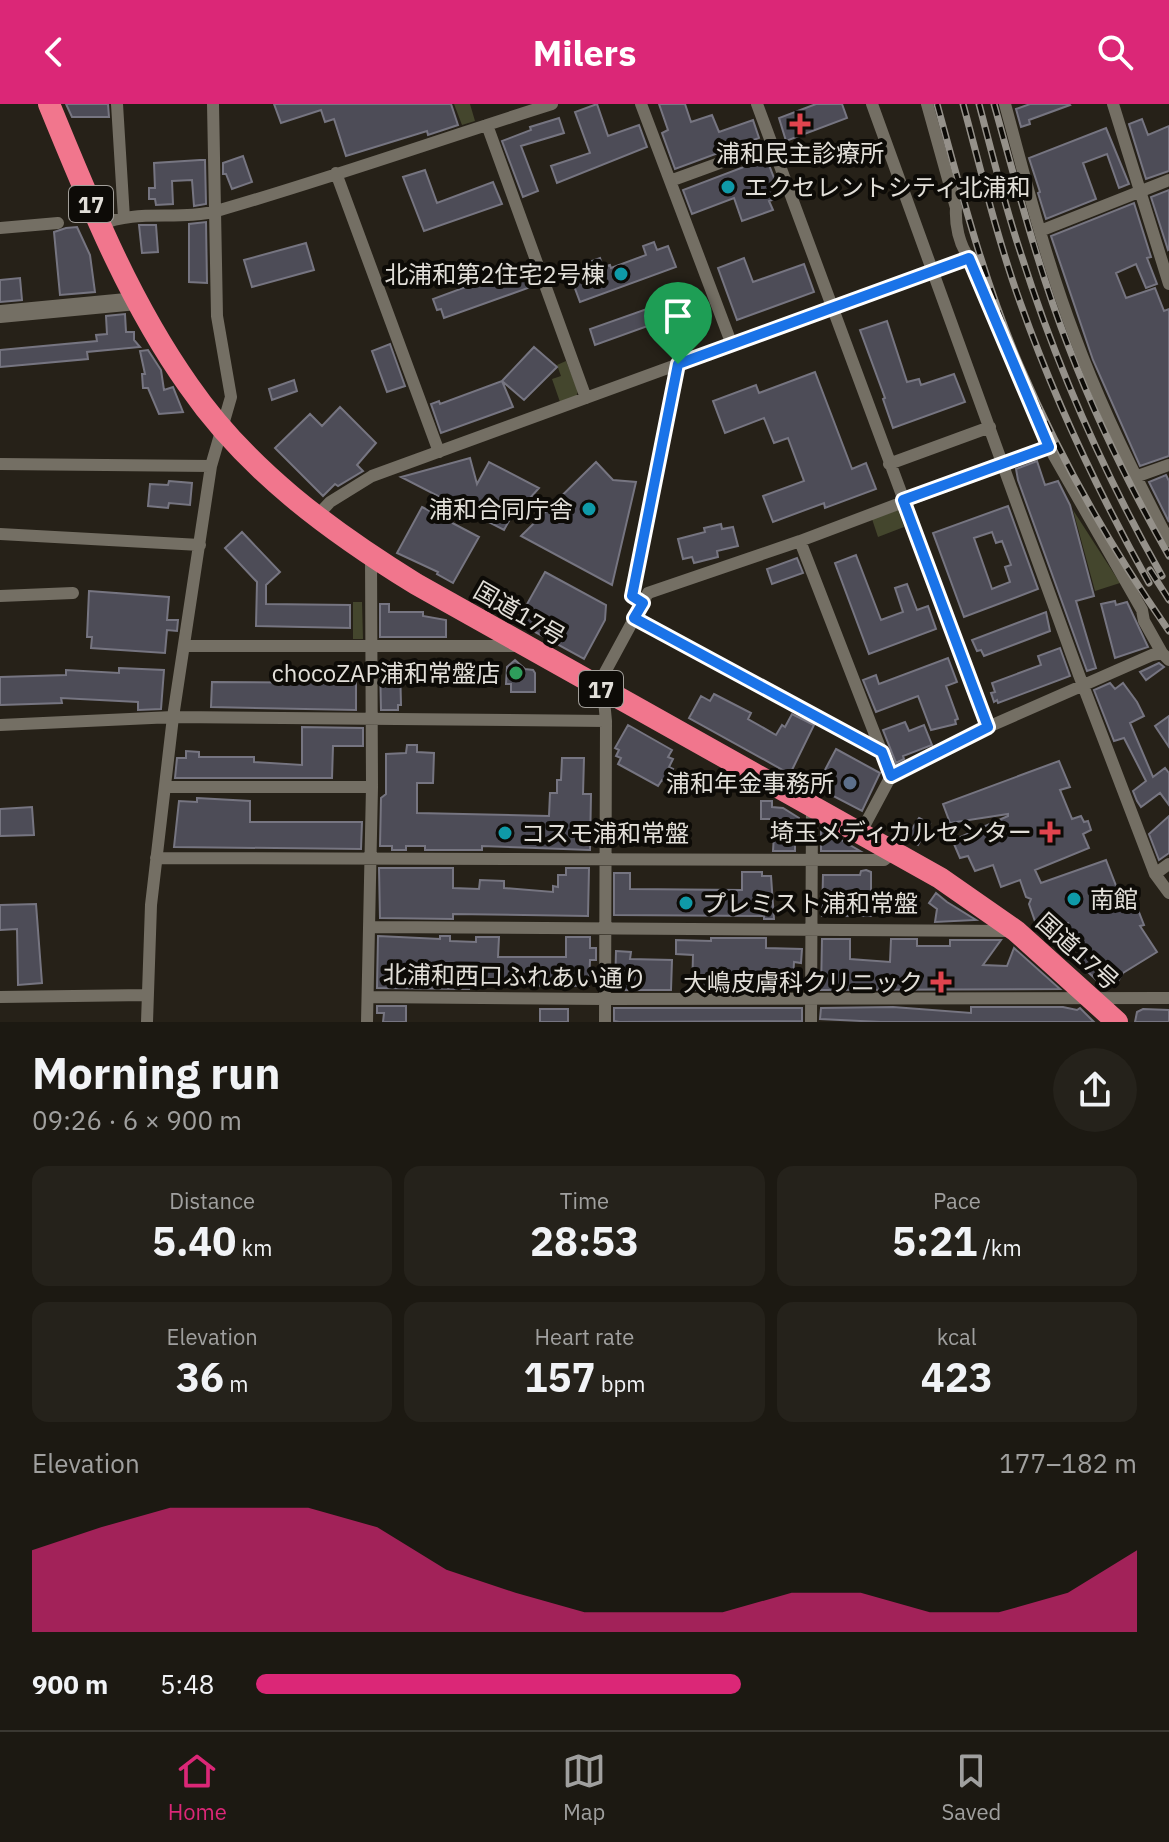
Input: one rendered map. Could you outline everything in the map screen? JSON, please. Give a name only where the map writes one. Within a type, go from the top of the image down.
[{"type":"highway","name":"国道17号","points":[[49,104],[100,225],[137,301],[190,388],[281,489],[371,556],[524,646],[861,832],[971,898],[1016,931],[1117,1022]]},
{"type":"street","points":[[117,104],[124,218]]},
{"type":"street","points":[[147,1022],[151,905],[173,717],[211,466],[231,397],[217,316],[213,104]]},
{"type":"street","points":[[100,225],[124,218],[216,212],[552,104]]},
{"type":"street","points":[[641,104],[732,345]]},
{"type":"street","points":[[757,104],[988,727]]},
{"type":"street","points":[[872,104],[1083,684],[1155,874],[1169,893]]},
{"type":"street","points":[[861,832],[891,776],[1083,684],[1166,656],[1049,447],[964,251],[955,221],[956,208],[927,104]]},
{"type":"street","points":[[1005,104],[1040,231],[1075,339],[1135,477],[1169,541]]},
{"type":"street","points":[[1113,104],[1169,284]]},
{"type":"street","points":[[487,125],[586,398]]},
{"type":"street","points":[[670,181],[772,144]]},
{"type":"street","points":[[336,173],[439,452]]},
{"type":"street","points":[[1040,231],[1169,180]]},
{"type":"street","points":[[0,228],[58,223]]},
{"type":"street","points":[[316,517],[330,502],[372,476],[969,258]]},
{"type":"street","points":[[0,314],[137,301]]},
{"type":"street","points":[[643,603],[632,596],[678,364]]},
{"type":"street","points":[[889,464],[990,427]]},
{"type":"street","points":[[605,1022],[606,721],[600,688],[648,593],[800,541],[1049,447]]},
{"type":"street","points":[[0,464],[211,466]]},
{"type":"street","points":[[1135,477],[1169,465]]},
{"type":"street","points":[[0,534],[200,545]]},
{"type":"street","points":[[800,541],[891,776]]},
{"type":"street","points":[[367,1022],[372,787],[371,556]]},
{"type":"street","points":[[0,596],[73,593]]},
{"type":"street","points":[[634,618],[882,752]]},
{"type":"street","points":[[185,646],[524,646]]},
{"type":"street","points":[[0,725],[173,717],[606,721]]},
{"type":"street","points":[[165,787],[372,787]]},
{"type":"street","points":[[811,1022],[812,805]]},
{"type":"street","points":[[156,858],[884,860],[894,852]]},
{"type":"street","points":[[1155,874],[1169,864]]},
{"type":"street","points":[[370,927],[1016,931]]},
{"type":"street","points":[[0,997],[147,995]]},
{"type":"street","name":"北浦和西口ふれあい通り","points":[[368,997],[1169,998]]},
{"type":"green space","points":[[454,104],[470,104],[475,121],[462,125]]},
{"type":"green space","points":[[566,361],[578,391],[576,397],[560,402],[552,379],[561,376],[557,365]]},
{"type":"green space","points":[[898,510],[904,527],[878,537],[872,519]]},
{"type":"green space","points":[[1073,510],[1120,583],[1095,591]]},
{"type":"green space","points":[[353,602],[362,602],[363,639],[353,639]]},
{"type":"building","points":[[66,104],[108,104],[109,117],[72,117]]},
{"type":"building","points":[[274,104],[451,104],[458,125],[428,135],[427,131],[346,156],[334,119],[325,122],[321,110],[281,123]]},
{"type":"building","points":[[597,104],[608,136],[639,125],[647,147],[557,183],[551,166],[590,153],[575,112]]},
{"type":"building","points":[[659,104],[685,104],[691,122],[712,115],[719,132],[753,120],[759,138],[675,169],[662,133],[668,130]]},
{"type":"building","points":[[816,104],[842,104],[847,118],[786,141],[779,118]]},
{"type":"building","points":[[1030,104],[1070,105],[1029,120],[1030,124],[1021,127],[1016,109]]},
{"type":"building","points":[[559,118],[564,133],[521,146],[538,191],[523,197],[502,141],[531,130],[530,127]]},
{"type":"building","points":[[1142,119],[1148,135],[1169,126],[1169,171],[1146,179],[1129,124]]},
{"type":"building","points":[[1106,128],[1129,184],[1119,188],[1107,154],[1083,163],[1096,199],[1046,219],[1029,158]]},
{"type":"building","points":[[243,156],[252,182],[232,189],[226,174],[223,174],[223,163]]},
{"type":"building","points":[[205,160],[206,204],[194,206],[192,180],[172,181],[173,204],[156,205],[155,199],[149,199],[149,188],[155,188],[154,163]]},
{"type":"building","name":"エクセレントシティ北浦和","points":[[767,160],[776,183],[770,185],[775,199],[769,201],[773,210],[742,221],[734,198],[692,214],[683,190]]},
{"type":"building","points":[[425,170],[437,203],[493,182],[502,204],[424,231],[403,177]]},
{"type":"building","points":[[1169,190],[1169,249],[1168,250],[1151,197]]},
{"type":"building","points":[[1134,203],[1151,257],[1147,258],[1157,284],[1146,288],[1136,264],[1116,273],[1126,298],[1155,288],[1164,311],[1169,309],[1169,456],[1140,466],[1093,360],[1051,236]]},
{"type":"building","points":[[206,222],[207,283],[189,282],[189,224]]},
{"type":"building","points":[[139,225],[156,225],[158,252],[142,253]]},
{"type":"building","points":[[77,227],[90,255],[95,292],[60,295],[54,232]]},
{"type":"building","name":"北浦和第2住宅2号棟","points":[[654,242],[657,250],[668,246],[676,267],[580,302],[573,283],[586,278],[583,270],[591,267],[589,262],[600,258],[603,267],[610,265],[611,268],[646,255],[643,246]]},
{"type":"building","points":[[306,243],[314,270],[252,287],[244,260]]},
{"type":"building","points":[[744,258],[753,282],[804,264],[814,292],[737,320],[718,268]]},
{"type":"building","points":[[520,267],[528,288],[444,318],[441,309],[437,310],[433,299]]},
{"type":"building","points":[[20,278],[22,300],[0,302],[0,280]]},
{"type":"building","points":[[678,298],[684,313],[595,345],[590,329]]},
{"type":"building","points":[[125,314],[126,332],[134,332],[134,340],[140,347],[87,352],[88,359],[0,367],[0,350],[97,341],[96,335],[107,334],[106,316]]},
{"type":"building","points":[[887,321],[907,382],[919,379],[921,385],[954,374],[965,402],[893,428],[860,330]]},
{"type":"building","points":[[390,344],[405,386],[387,392],[372,351]]},
{"type":"building","points":[[534,347],[557,367],[524,400],[502,381]]},
{"type":"building","points":[[148,350],[161,370],[164,390],[173,387],[183,412],[159,414],[148,388],[143,388],[142,374],[145,374],[140,351]]},
{"type":"building","points":[[815,372],[852,469],[866,463],[876,489],[825,508],[824,503],[773,522],[763,496],[804,481],[788,438],[774,443],[764,418],[725,433],[713,401],[756,385],[759,393]]},
{"type":"building","points":[[294,380],[297,391],[272,400],[269,389]]},
{"type":"building","points":[[502,381],[513,407],[441,433],[431,404],[439,401],[440,404]]},
{"type":"building","points":[[340,407],[376,443],[357,465],[363,471],[338,486],[335,484],[323,496],[275,448],[310,414],[322,426]]},
{"type":"building","name":"浦和合同庁舎","points":[[470,458],[477,484],[489,462],[539,488],[522,507],[516,508],[504,530],[401,477]]},
{"type":"building","points":[[1037,461],[1045,485],[1058,481],[1070,505],[1094,596],[1076,601],[1096,668],[1087,671],[1018,480],[1016,469]]},
{"type":"building","name":"浦和合同庁舎","points":[[596,462],[613,480],[636,482],[612,585],[521,536]]},
{"type":"building","points":[[1166,475],[1169,481],[1169,522],[1149,482]]},
{"type":"building","points":[[169,481],[192,483],[190,505],[169,503],[168,508],[148,506],[150,484],[168,485]]},
{"type":"building","points":[[1008,506],[1038,589],[964,617],[933,533]],"holes":[[[992,532],[996,543],[1002,541],[1011,565],[1005,567],[1010,582],[992,589],[974,538]]]},
{"type":"building","points":[[422,507],[479,537],[453,583],[438,572],[397,553]]},
{"type":"building","points":[[721,524],[722,529],[733,527],[738,546],[717,551],[718,557],[694,563],[692,557],[683,559],[678,539]]},
{"type":"building","points":[[242,532],[280,572],[266,585],[266,604],[350,605],[350,628],[256,626],[257,582],[225,548]]},
{"type":"building","points":[[856,555],[881,620],[903,612],[895,588],[907,584],[917,610],[928,606],[936,629],[869,654],[835,563]]},
{"type":"building","points":[[797,558],[803,573],[772,584],[767,569]]},
{"type":"building","points":[[545,572],[606,605],[605,620],[584,659],[517,622]]},
{"type":"building","points":[[89,591],[169,597],[167,620],[178,620],[177,631],[167,630],[165,653],[91,648],[92,637],[87,637]]},
{"type":"building","points":[[1115,601],[1116,605],[1127,602],[1148,647],[1115,658],[1101,604]]},
{"type":"building","points":[[380,604],[389,604],[389,612],[423,612],[423,616],[446,620],[446,637],[380,637]]},
{"type":"building","points":[[1046,612],[1050,631],[984,656],[981,650],[977,651],[972,640]]},
{"type":"building","points":[[1060,648],[1070,676],[994,702],[992,683],[1041,665],[1038,656]]},
{"type":"building","points":[[948,658],[957,682],[946,686],[958,719],[955,720],[956,724],[931,730],[918,696],[876,712],[863,680],[876,675],[879,684]]},
{"type":"building","points":[[515,660],[535,673],[535,692],[511,692],[511,684],[506,684],[507,667]]},
{"type":"building","points":[[1159,663],[1164,667],[1146,680],[1140,672]]},
{"type":"building","points":[[380,665],[400,665],[401,705],[398,705],[398,710],[381,710]]},
{"type":"building","points":[[119,668],[164,670],[161,709],[138,710],[138,702],[61,698],[62,703],[0,705],[0,677],[66,675],[66,670],[119,673]]},
{"type":"building","points":[[212,682],[356,683],[356,710],[211,707]]},
{"type":"building","points":[[1110,683],[1115,689],[1123,683],[1144,716],[1130,723],[1153,777],[1165,768],[1169,773],[1169,805],[1160,793],[1141,807],[1137,801],[1133,791],[1146,781],[1124,738],[1114,741],[1094,690]]},
{"type":"building","points":[[714,694],[751,713],[748,719],[776,735],[792,714],[814,725],[790,774],[689,718],[701,696],[710,701]]},
{"type":"building","points":[[1169,716],[1169,747],[1155,726]]},
{"type":"building","points":[[905,722],[909,731],[924,725],[932,745],[903,756],[904,759],[896,763],[883,730]]},
{"type":"building","points":[[628,725],[672,750],[668,757],[673,759],[669,767],[673,769],[666,782],[662,780],[658,786],[618,764],[621,758],[616,756],[619,750],[615,748]]},
{"type":"building","points":[[302,727],[363,728],[363,746],[333,746],[332,778],[175,778],[177,758],[186,758],[186,751],[199,752],[199,757],[254,757],[254,762],[302,765]]},
{"type":"building","points":[[407,745],[417,745],[417,752],[434,753],[433,783],[417,783],[417,813],[549,816],[550,793],[557,793],[562,758],[584,758],[583,794],[591,794],[590,850],[482,846],[482,850],[425,850],[425,846],[406,846],[406,850],[392,850],[392,846],[380,846],[381,798],[386,794],[386,754],[406,753]]},
{"type":"building","points":[[836,749],[880,773],[862,811],[816,787]]},
{"type":"building","points":[[1059,761],[1070,787],[1060,790],[1072,819],[1081,816],[1084,822],[1088,821],[1091,830],[1083,834],[1089,848],[1035,870],[1041,883],[1106,860],[1122,901],[1133,897],[1144,925],[1140,926],[1157,952],[1123,973],[1115,986],[1104,987],[1076,961],[1081,959],[1068,923],[1044,932],[1041,925],[1037,927],[1029,904],[1031,899],[1026,897],[1020,880],[1001,887],[993,865],[975,871],[968,856],[960,858],[951,837],[956,839],[1008,814],[950,823],[943,804]]},
{"type":"building","points":[[197,798],[250,801],[250,822],[362,822],[361,849],[174,847],[179,801],[197,802]]},
{"type":"building","points":[[761,801],[772,801],[772,807],[783,808],[799,818],[798,831],[795,831],[795,851],[773,851],[775,819],[761,819]]},
{"type":"building","points":[[32,807],[34,835],[0,836],[0,809]]},
{"type":"building","points":[[1169,816],[1169,853],[1159,860],[1149,834]]},
{"type":"building","points":[[919,818],[930,824],[918,845],[906,838]]},
{"type":"building","points":[[821,828],[860,851],[821,851]]},
{"type":"building","points":[[379,868],[453,868],[453,888],[479,889],[480,880],[504,881],[504,888],[553,892],[553,886],[558,887],[558,875],[566,875],[566,868],[589,868],[588,916],[453,914],[453,919],[380,918]]},
{"type":"building","points":[[861,871],[871,872],[871,916],[822,916],[823,875],[860,875]]},
{"type":"building","name":"プレミスト浦和常盤","points":[[742,872],[762,872],[762,876],[771,876],[774,919],[764,919],[764,916],[614,915],[614,873],[630,873],[630,889],[742,890]]},
{"type":"building","points":[[936,893],[976,920],[935,922],[937,909],[929,903]]},
{"type":"building","points":[[36,904],[42,983],[18,985],[17,929],[0,930],[0,905]]},
{"type":"building","points":[[378,936],[440,939],[440,936],[450,936],[450,941],[476,942],[476,937],[499,937],[498,957],[566,957],[566,937],[590,937],[590,948],[596,948],[596,960],[590,960],[589,986],[377,988]]},
{"type":"building","points":[[711,938],[766,938],[766,948],[802,949],[801,963],[794,962],[793,980],[799,981],[798,990],[692,990],[693,955],[676,954],[676,940],[711,941]]},
{"type":"building","points":[[822,939],[850,939],[850,959],[890,962],[891,939],[917,939],[917,946],[950,946],[950,940],[1001,940],[983,965],[1007,966],[1014,948],[1060,989],[821,990]]},
{"type":"building","points":[[616,951],[631,952],[630,959],[672,960],[671,990],[615,990]]},
{"type":"building","points":[[377,1006],[406,1006],[406,1022],[383,1022],[384,1013],[377,1013]]},
{"type":"building","points":[[893,1007],[971,1013],[971,1007],[1080,1008],[1094,1022],[820,1019],[821,1008]]},
{"type":"building","points":[[614,1008],[802,1008],[802,1021],[619,1022],[614,1021]]},
{"type":"building","points":[[540,1009],[568,1009],[568,1022],[540,1022]]},
{"type":"building","points":[[1143,1009],[1169,1010],[1169,1022],[1135,1022],[1137,1012]]},
{"type":"railway","points":[[937,104],[984,269],[1020,365],[1088,502],[1169,631]]},
{"type":"railway","points":[[963,104],[1004,253],[1034,339],[1078,446],[1149,583]]},
{"type":"railway","points":[[979,104],[1014,233],[1065,377],[1120,497],[1162,576]]},
{"type":"railway","points":[[994,104],[1038,258],[1069,348],[1115,454],[1169,556]]},
{"type":"railway","points":[[1150,570],[1169,600]]},
{"type":"place","name":"浦和民主診療所","points":[[800,124]]},
{"type":"place","name":"エクセレントシティ北浦和","points":[[728,187]]},
{"type":"place","name":"北浦和第2住宅2号棟","points":[[621,274]]},
{"type":"place","name":"浦和合同庁舎","points":[[589,509]]},
{"type":"place","name":"chocoZAP浦和常盤店","points":[[516,673]]},
{"type":"place","name":"浦和年金事務所","points":[[850,783]]},
{"type":"place","name":"埼玉メディカルセンター","points":[[1050,832]]},
{"type":"place","name":"コスモ浦和常盤","points":[[505,833]]},
{"type":"place","name":"南館","points":[[1074,899]]},
{"type":"place","name":"プレミスト浦和常盤","points":[[686,903]]},
{"type":"place","name":"大嶋皮膚科クリニック","points":[[941,982]]},
{"type":"route","points":[[969,258],[1049,447],[903,500],[988,727],[891,776],[882,752],[634,618],[643,603],[632,596],[678,364],[969,258]]}]
